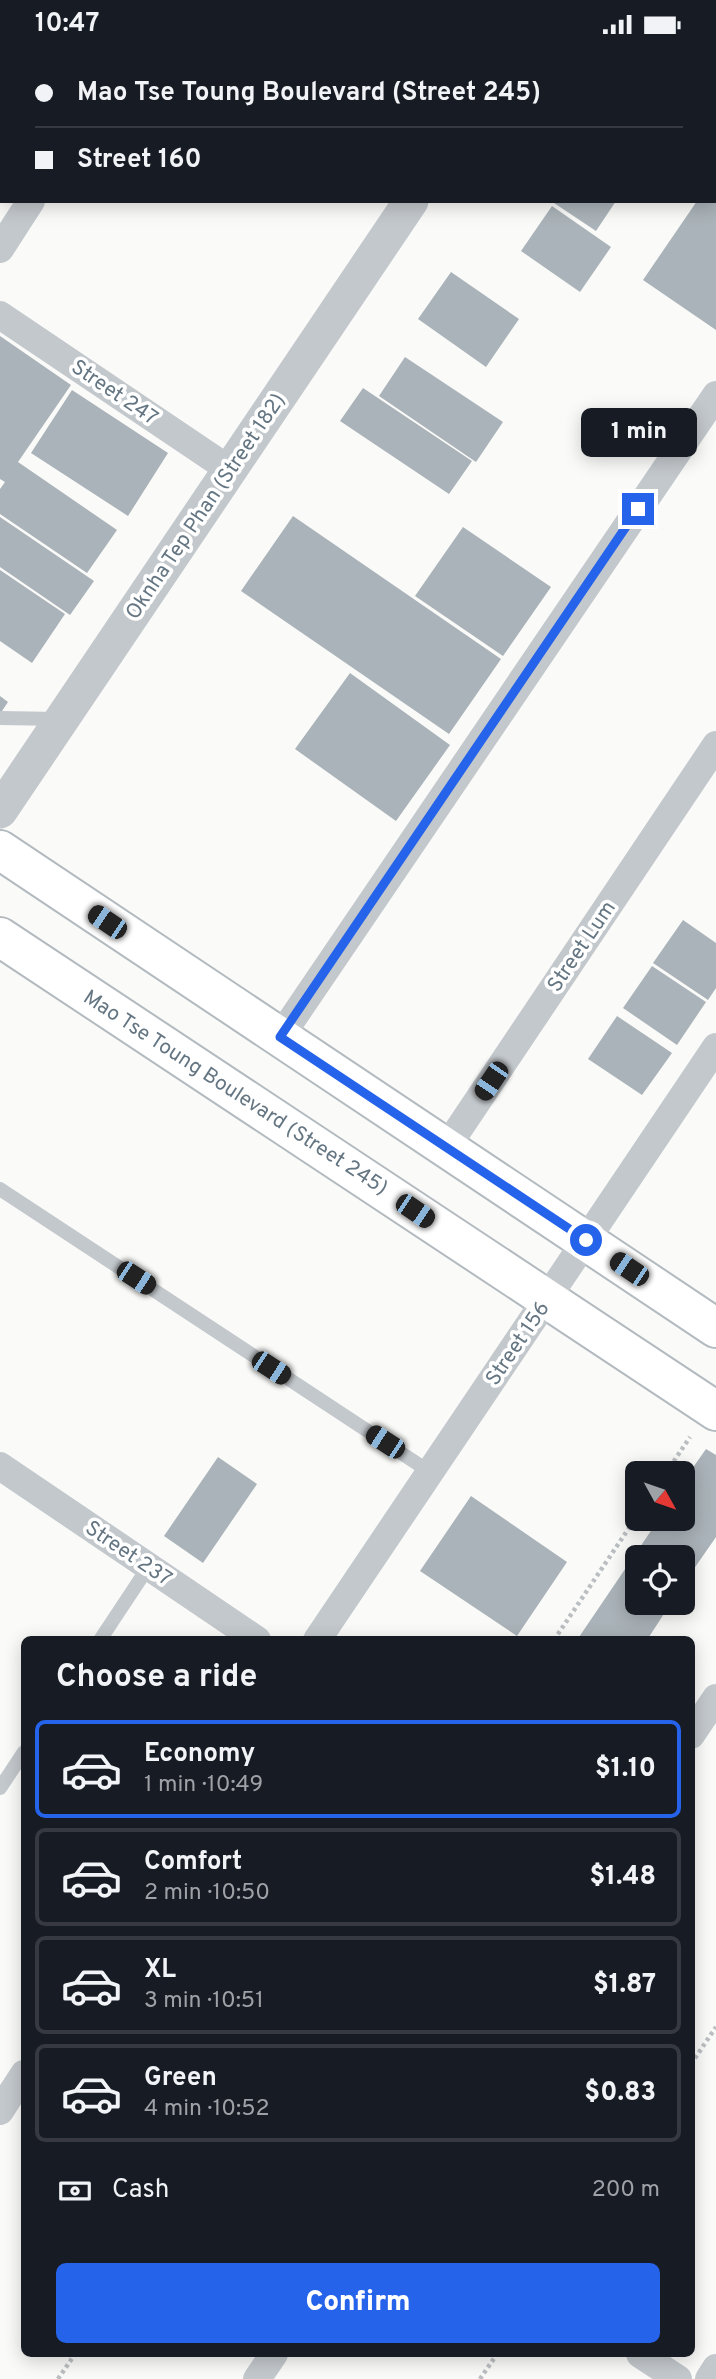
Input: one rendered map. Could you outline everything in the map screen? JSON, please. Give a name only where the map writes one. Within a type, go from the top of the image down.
[{"type":"main road","points":[[0,850],[716,1328]]},
{"type":"main road","name":"Mao Tse Toung Boulevard (Street 245)","points":[[0,937],[713,1409]]},
{"type":"street","points":[[0,249],[30,203]]},
{"type":"street","name":"Oknha Tep Phan (Street 182)","points":[[0,811],[410,203]]},
{"type":"street","name":"Street 247","points":[[0,315],[230,470]]},
{"type":"street","points":[[280,1037],[716,395]]},
{"type":"street","name":"Street Lum","points":[[446,1148],[716,745]]},
{"type":"street","name":"Street 156","points":[[320,1636],[716,1047]]},
{"type":"street","name":"Street 237","points":[[2,1472],[149,1566],[251,1636]]},
{"type":"street","points":[[695,1729],[716,1698]]},
{"type":"street","points":[[0,2111],[21,2079]]},
{"type":"street","points":[[257,2379],[272,2357]]},
{"type":"street","points":[[645,2357],[678,2379]]},
{"type":"street","points":[[709,2379],[716,2368]]},
{"type":"lane","points":[[0,718],[62,719]]},
{"type":"lane","points":[[0,1189],[430,1472]]},
{"type":"lane","points":[[103,1636],[149,1566]]},
{"type":"lane","points":[[0,1788],[21,1756]]},
{"type":"path","points":[[675,1461],[713,1409]]},
{"type":"path","points":[[557,1636],[627,1531]]},
{"type":"path","points":[[695,2058],[716,2027]]},
{"type":"path","points":[[58,2379],[73,2357]]},
{"type":"path","points":[[480,2379],[495,2357]]},
{"type":"building","points":[[554,203],[615,203],[596,231]]},
{"type":"building","points":[[696,203],[716,203],[716,330],[643,280]]},
{"type":"building","points":[[552,206],[611,247],[580,292],[521,251]]},
{"type":"building","points":[[451,272],[519,319],[486,367],[418,319]]},
{"type":"building","points":[[0,336],[71,385],[18,462],[117,530],[87,573],[0,514],[0,489],[5,482],[0,479]]},
{"type":"building","points":[[405,357],[503,422],[476,462],[379,396]]},
{"type":"building","points":[[363,388],[472,461],[449,494],[340,421]]},
{"type":"building","points":[[72,390],[168,453],[128,516],[31,453]]},
{"type":"building","points":[[293,516],[501,659],[449,734],[241,591]]},
{"type":"building","points":[[0,517],[94,581],[70,615],[0,567]]},
{"type":"building","points":[[463,527],[551,587],[503,656],[415,596]]},
{"type":"building","points":[[0,570],[65,614],[32,663],[0,641]]},
{"type":"building","points":[[350,673],[450,745],[396,821],[295,749]]},
{"type":"building","points":[[0,696],[8,702],[0,714]]},
{"type":"building","points":[[683,920],[716,943],[716,988],[708,1000],[653,963]]},
{"type":"building","points":[[652,966],[706,1002],[677,1045],[623,1008]]},
{"type":"building","points":[[617,1016],[672,1053],[642,1095],[588,1059]]},
{"type":"building","points":[[706,1449],[716,1455],[716,1537],[695,1567],[695,1545],[641,1545],[651,1531],[695,1531],[695,1465]]},
{"type":"building","points":[[218,1457],[257,1484],[203,1563],[164,1536]]},
{"type":"building","points":[[471,1496],[567,1562],[517,1636],[420,1571]]},
{"type":"building","points":[[625,1569],[625,1615],[663,1615],[650,1636],[580,1636]]},
{"type":"route","points":[[586,1240],[280,1037],[638,509]]}]
